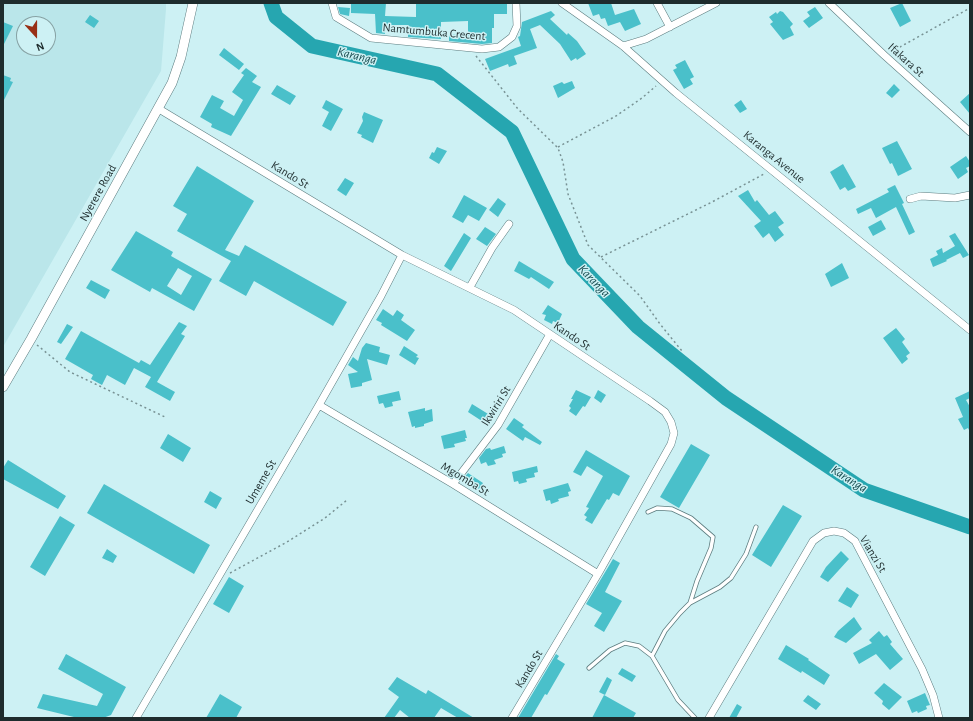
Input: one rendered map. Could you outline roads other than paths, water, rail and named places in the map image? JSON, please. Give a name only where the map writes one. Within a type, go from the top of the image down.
[{"type":"street","name":"Nyerere Road","points":[[3,387],[31,340],[172,83],[181,57],[193,3]]},
{"type":"street","name":"Namtumbuka Crecent","points":[[332,3],[336,17],[371,38],[470,48],[499,47],[512,37],[517,26],[516,3]]},
{"type":"street","name":"Karanga Avenue","points":[[562,3],[623,46],[662,80],[970,330]]},
{"type":"street","points":[[657,3],[670,27]]},
{"type":"street","points":[[623,46],[646,39],[716,3]]},
{"type":"street","name":"Ifakara St","points":[[830,3],[884,55],[970,132]]},
{"type":"street","name":"Kando St","points":[[159,109],[402,255],[470,287],[514,310],[665,412],[671,422],[674,433],[671,444],[598,574],[512,718]]},
{"type":"street","points":[[910,199],[921,196],[955,198],[970,195]]},
{"type":"street","points":[[470,287],[492,248],[509,224]]},
{"type":"street","name":"Umeme St","points":[[136,718],[319,405],[381,296],[402,255]]},
{"type":"street","name":"Ikwiriri St","points":[[453,484],[498,425],[550,334]]},
{"type":"street","name":"Mgomba St","points":[[319,405],[453,484],[598,574]]},
{"type":"street","name":"Vianzi St","points":[[710,718],[814,541],[824,533],[834,531],[844,533],[855,541],[922,669],[933,694],[937,718]]},
{"type":"lane","points":[[648,512],[656,508],[672,509],[691,518],[713,537],[711,548],[696,582],[690,603]]},
{"type":"lane","points":[[652,656],[665,631],[690,603],[720,587],[731,578],[746,554],[756,527]]},
{"type":"lane","points":[[588,668],[610,650],[625,643],[639,646],[652,656],[678,700],[695,718]]},
{"type":"waterway","name":"Karanga","points":[[271,3],[276,17],[312,46],[437,74],[512,132],[573,259],[638,327],[726,398],[864,490],[970,527]]}]
